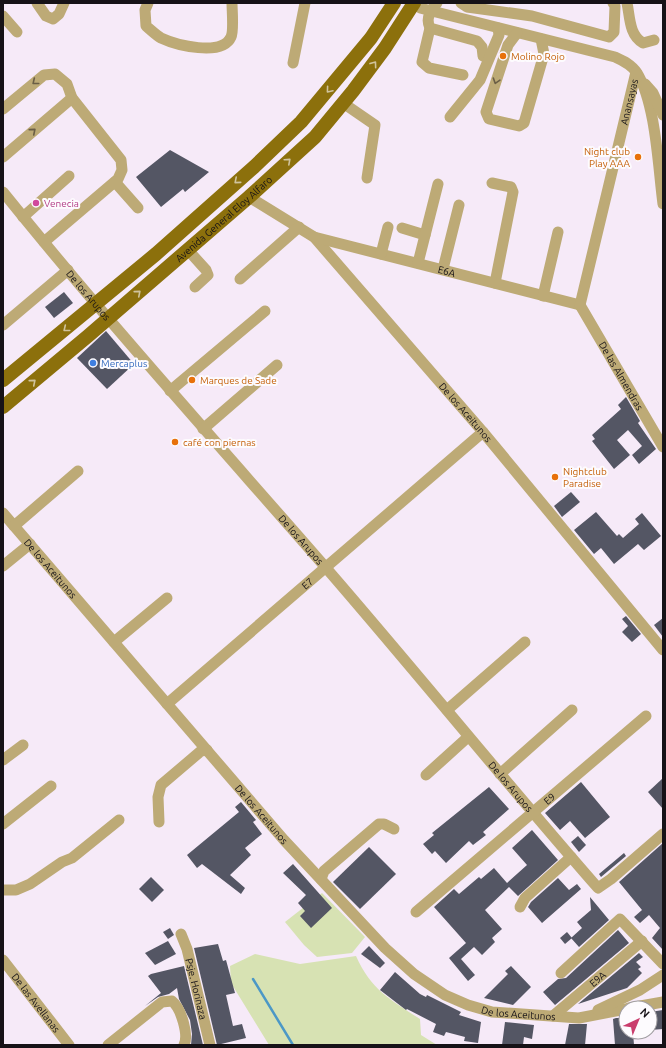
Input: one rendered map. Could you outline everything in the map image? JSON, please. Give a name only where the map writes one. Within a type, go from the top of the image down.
[{"type":"main road","name":"Avenida General Eloy Alfaro","points":[[3,380],[96,304],[254,167],[301,122],[371,38],[394,3]]},
{"type":"main road","name":"Avenida General Eloy Alfaro","points":[[3,407],[188,250],[315,137],[385,48],[426,6]]},
{"type":"street","points":[[37,3],[46,16],[53,19],[59,14],[64,3]]},
{"type":"street","points":[[148,3],[145,10],[146,26],[160,38],[183,45],[211,49],[224,45],[231,37],[232,3]]},
{"type":"street","points":[[293,63],[305,3]]},
{"type":"street","points":[[461,3],[467,7],[532,16],[609,37],[614,32],[615,6],[613,3]]},
{"type":"street","points":[[627,3],[633,32],[636,38],[643,43],[654,40]]},
{"type":"street","points":[[426,6],[427,22],[430,28],[422,62],[428,68],[463,75]]},
{"type":"street","name":"Anansayas","points":[[426,6],[498,28],[615,57],[630,65],[639,77],[580,305]]},
{"type":"street","points":[[3,16],[17,32]]},
{"type":"street","points":[[430,28],[477,41],[482,47],[483,56]]},
{"type":"street","points":[[450,117],[480,80],[499,35],[498,28]]},
{"type":"street","points":[[517,33],[508,45],[486,112],[489,119],[519,126],[524,123],[544,54],[541,39]]},
{"type":"street","points":[[3,109],[44,75],[55,74],[67,84],[72,98],[121,160],[122,170],[114,182],[44,242]]},
{"type":"street","points":[[639,77],[653,93],[663,115]]},
{"type":"street","points":[[639,77],[654,129],[660,162],[663,204]]},
{"type":"street","points":[[3,157],[72,98]]},
{"type":"street","points":[[343,103],[375,125],[366,178]]},
{"type":"street","points":[[23,217],[69,176]]},
{"type":"street","points":[[114,182],[138,208]]},
{"type":"street","points":[[492,183],[511,187],[513,192],[495,282]]},
{"type":"street","points":[[418,263],[438,184]]},
{"type":"street","name":"De los Arupos","points":[[3,192],[170,391],[326,568],[447,710],[468,737],[598,888],[611,879],[663,834]]},
{"type":"street","name":"De los Aceitunos","points":[[249,197],[314,236],[484,432],[663,650]]},
{"type":"street","points":[[443,269],[459,205]]},
{"type":"street","points":[[240,279],[299,227]]},
{"type":"street","points":[[381,254],[388,227]]},
{"type":"street","points":[[402,228],[425,236]]},
{"type":"street","points":[[542,296],[558,232]]},
{"type":"street","name":"E6A","points":[[314,236],[580,305]]},
{"type":"street","points":[[188,250],[206,270],[208,275],[195,288]]},
{"type":"street","points":[[3,325],[68,270]]},
{"type":"street","name":"De las Almendras","points":[[580,305],[663,447]]},
{"type":"street","points":[[170,391],[265,311]]},
{"type":"street","points":[[203,429],[277,364]]},
{"type":"street","name":"E7","points":[[167,704],[484,432]]},
{"type":"street","points":[[14,526],[78,471]]},
{"type":"street","name":"De los Aceitunos","points":[[3,513],[167,704],[321,879],[384,948],[414,974],[445,995],[468,1005],[492,1012],[579,1018],[596,1016],[618,1010]]},
{"type":"street","points":[[3,566],[30,544]]},
{"type":"street","points":[[114,642],[167,598]]},
{"type":"street","points":[[447,710],[525,642]]},
{"type":"street","points":[[500,774],[572,710]]},
{"type":"street","name":"E9","points":[[416,912],[646,716]]},
{"type":"street","points":[[426,775],[468,737]]},
{"type":"street","points":[[3,760],[23,745]]},
{"type":"street","points":[[159,822],[158,797],[160,785],[200,751],[207,750]]},
{"type":"street","points":[[3,824],[51,786]]},
{"type":"street","points":[[3,890],[16,890],[30,884],[62,862],[72,858],[119,820]]},
{"type":"street","points":[[321,879],[324,871],[379,824],[384,824],[394,828]]},
{"type":"street","points":[[520,907],[524,898],[571,857]]},
{"type":"street","points":[[562,973],[618,920],[622,920],[663,964]]},
{"type":"street","name":"Psje. Horinaza","points":[[181,934],[187,949],[210,1045]]},
{"type":"street","name":"E9A","points":[[553,1016],[642,941]]},
{"type":"street","name":"De las Avellanas","points":[[3,960],[69,1045]]},
{"type":"street","name":"De los Aceitunos","points":[[579,1018],[640,990],[663,975]]},
{"type":"street","points":[[108,1045],[162,1002],[172,1001],[181,1017],[186,1039],[184,1045]]},
{"type":"green space","points":[[322,893],[365,937],[352,953],[317,957],[304,945],[285,922]]},
{"type":"green space","points":[[255,954],[300,964],[356,956],[368,978],[375,986],[391,1000],[420,1019],[421,1035],[437,1045],[269,1045],[231,983],[230,966]]},
{"type":"building","points":[[170,150],[209,172],[185,192],[183,189],[161,207],[136,177]]},
{"type":"building","points":[[64,292],[73,303],[54,318],[45,307]]},
{"type":"building","points":[[106,331],[134,364],[107,389],[77,358]]},
{"type":"building","points":[[626,397],[640,421],[638,423],[656,449],[639,464],[632,455],[642,446],[628,430],[617,440],[630,455],[614,469],[592,441],[595,439],[592,435],[621,409],[618,405]]},
{"type":"building","points":[[571,492],[580,502],[562,517],[554,506]]},
{"type":"building","points":[[596,512],[617,536],[619,534],[623,538],[639,524],[635,519],[642,513],[661,536],[644,550],[638,544],[614,564],[601,548],[594,554],[574,530]]},
{"type":"building","points":[[626,616],[641,634],[632,642],[622,632],[628,626],[622,619]]},
{"type":"building","points":[[663,618],[663,637],[654,625]]},
{"type":"building","points":[[663,778],[663,809],[648,792]]},
{"type":"building","points":[[581,782],[610,817],[585,838],[570,821],[560,830],[545,813]]},
{"type":"building","points":[[489,787],[509,809],[483,832],[486,835],[473,845],[469,841],[446,863],[435,851],[432,854],[423,844],[434,835],[432,833]]},
{"type":"building","points":[[241,802],[256,820],[253,822],[262,834],[245,848],[251,855],[230,875],[245,888],[241,894],[202,864],[197,868],[187,855],[239,812],[235,807]]},
{"type":"building","points":[[532,830],[558,860],[518,896],[509,887],[485,910],[502,929],[492,938],[495,942],[482,955],[474,947],[461,959],[475,975],[468,981],[449,958],[466,943],[434,907],[454,889],[459,894],[479,877],[481,879],[494,868],[507,883],[527,865],[512,848]]},
{"type":"building","points":[[578,836],[586,845],[579,852],[571,842]]},
{"type":"building","points":[[663,843],[663,950],[652,938],[660,928],[649,915],[640,923],[634,917],[642,910],[619,882]]},
{"type":"building","points":[[369,847],[396,874],[360,909],[333,882]]},
{"type":"building","points":[[624,853],[626,856],[601,877],[599,874]]},
{"type":"building","points":[[293,864],[332,908],[311,928],[300,916],[305,911],[298,903],[306,895],[283,873]]},
{"type":"building","points":[[151,877],[164,890],[152,902],[139,889]]},
{"type":"building","points":[[558,878],[569,890],[577,884],[581,889],[542,923],[528,907],[531,902]]},
{"type":"building","points":[[590,897],[609,920],[579,947],[571,938],[582,928],[577,922],[591,910]]},
{"type":"building","points":[[170,928],[174,935],[168,939],[163,932]]},
{"type":"building","points":[[618,930],[629,943],[555,1005],[543,992],[558,979],[566,978]]},
{"type":"building","points":[[567,932],[572,938],[565,944],[560,938]]},
{"type":"building","points":[[168,941],[176,954],[155,965],[145,953]]},
{"type":"building","points":[[218,944],[223,961],[226,960],[235,993],[226,995],[233,1026],[242,1024],[246,1038],[217,1045],[194,948]]},
{"type":"building","points":[[369,946],[385,963],[380,968],[361,954]]},
{"type":"building","points":[[639,953],[643,957],[636,962],[641,967],[638,969],[642,973],[627,988],[578,1004]]},
{"type":"building","points":[[184,966],[203,1045],[191,1045],[192,1034],[190,1020],[179,999],[177,988],[169,994],[158,997],[145,1006],[161,993],[148,976]]},
{"type":"building","points":[[511,966],[531,987],[513,1005],[484,998],[508,974],[505,971]]},
{"type":"building","points":[[395,972],[420,994],[426,997],[427,995],[461,1012],[459,1015],[481,1022],[478,1043],[464,1041],[465,1037],[446,1032],[444,1036],[433,1032],[436,1024],[407,1009],[406,1010],[380,990]]},
{"type":"building","points":[[663,1010],[663,1029],[658,1029],[658,1011]]},
{"type":"building","points":[[618,1018],[618,1040],[634,1040],[634,1045],[615,1045],[613,1019]]},
{"type":"building","points":[[505,1022],[534,1025],[532,1039],[524,1037],[523,1045],[502,1045]]},
{"type":"building","points":[[569,1024],[587,1024],[585,1045],[565,1045]]},
{"type":"waterway","points":[[253,979],[293,1045]]},
{"type":"place","name":"Molino Rojo","points":[[503,56]]},
{"type":"place","name":"Night club Play AAA","points":[[638,157]]},
{"type":"place","name":"Venecia","points":[[36,203]]},
{"type":"place","name":"Mercaplus","points":[[93,363]]},
{"type":"place","name":"Marques de Sade","points":[[192,380]]},
{"type":"place","name":"café con piernas","points":[[175,442]]},
{"type":"place","name":"Nightclub Paradise","points":[[555,477]]}]
